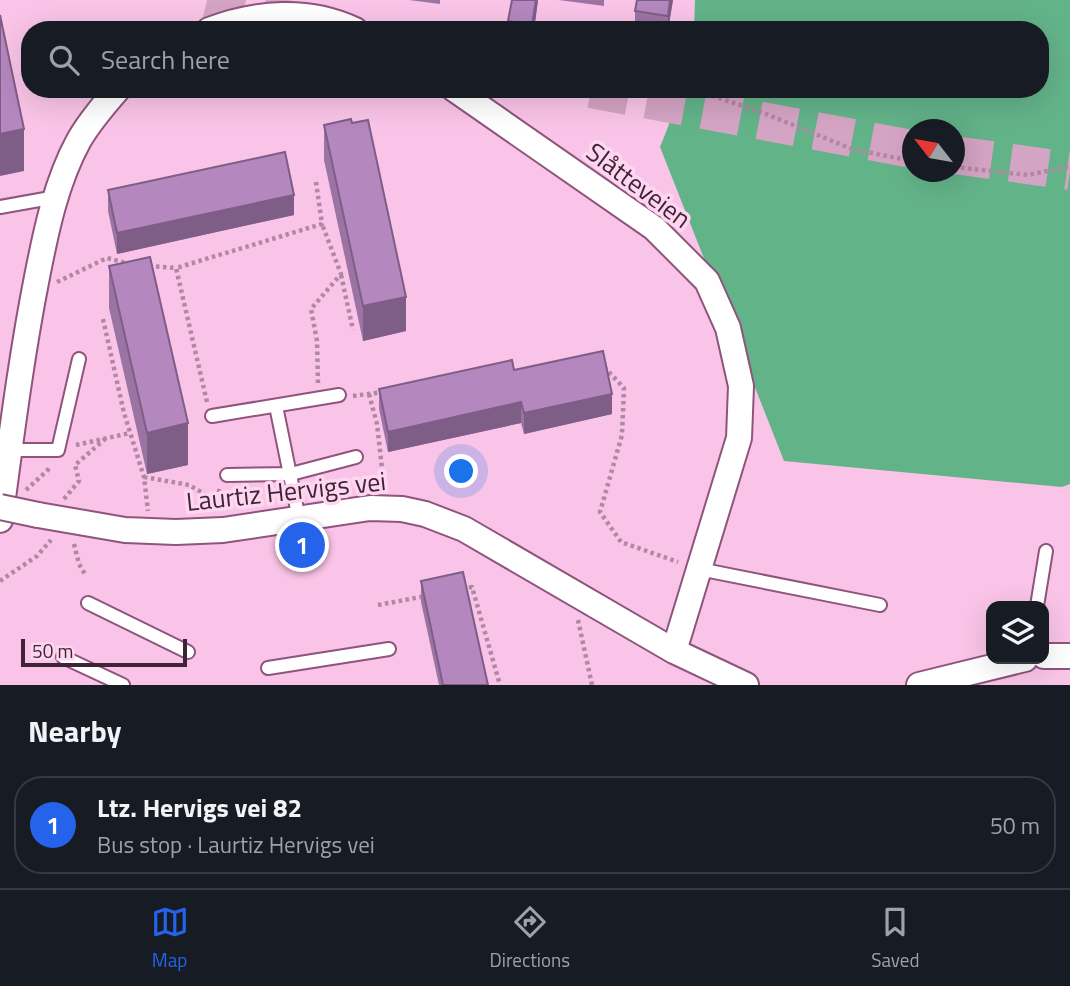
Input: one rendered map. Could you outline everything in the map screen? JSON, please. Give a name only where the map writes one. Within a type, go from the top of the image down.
[{"type":"street","points":[[243,21],[262,16],[289,15],[328,21]]},
{"type":"street","points":[[1,508],[34,294],[56,197],[79,140],[110,98]]},
{"type":"street","name":"Slåtteveien","points":[[467,98],[654,228],[707,281],[728,328],[741,386],[738,438],[674,651]]},
{"type":"street","name":"Laurtiz Hervigs vei","points":[[1,508],[150,532],[223,530],[350,510],[384,507],[402,509],[445,520],[674,651],[746,685]]},
{"type":"street","points":[[1049,656],[1070,656]]},
{"type":"street","points":[[919,685],[1005,664]]},
{"type":"lane","points":[[0,207],[56,197]]},
{"type":"lane","points":[[10,450],[58,450],[79,359]]},
{"type":"lane","points":[[212,416],[339,395]]},
{"type":"lane","points":[[276,406],[299,519]]},
{"type":"lane","points":[[227,475],[291,474],[356,457]]},
{"type":"lane","points":[[1038,601],[1046,551]]},
{"type":"lane","points":[[699,569],[880,605]]},
{"type":"lane","points":[[88,603],[188,652]]},
{"type":"lane","points":[[268,668],[388,649]]},
{"type":"lane","points":[[63,657],[123,685]]},
{"type":"path","points":[[719,98],[852,149],[902,159]]},
{"type":"path","points":[[965,168],[1028,175],[1070,166]]},
{"type":"path","points":[[316,182],[322,224],[341,274],[353,330]]},
{"type":"path","points":[[34,294],[107,258],[122,263],[176,268],[322,224]]},
{"type":"path","points":[[176,268],[202,390],[212,416]]},
{"type":"path","points":[[319,398],[317,341],[310,309],[341,274]]},
{"type":"path","points":[[103,319],[130,433],[144,477],[150,532]]},
{"type":"path","points":[[597,361],[624,388],[622,435],[600,512],[621,542],[699,569]]},
{"type":"path","points":[[339,395],[395,390]]},
{"type":"path","points":[[369,394],[382,459],[384,507]]},
{"type":"path","points":[[58,450],[130,433]]},
{"type":"path","points":[[1,508],[29,490],[49,468],[75,465],[105,439]]},
{"type":"path","points":[[75,465],[79,481],[63,500],[79,564],[86,576]]},
{"type":"path","points":[[144,477],[189,485],[215,500],[227,475]]},
{"type":"path","points":[[0,581],[37,556],[68,520]]},
{"type":"path","points":[[458,589],[472,587],[500,685]]},
{"type":"path","points":[[378,605],[432,595]]},
{"type":"path","points":[[579,595],[577,624],[592,685]]},
{"type":"green space","points":[[695,0],[1070,0],[1070,484],[1062,487],[784,461],[660,147],[679,98],[1049,98],[1049,21],[694,21]]},
{"type":"building","points":[[512,0],[536,0],[533,21],[508,21]]},
{"type":"building","points":[[637,0],[670,0],[668,16],[635,11]]},
{"type":"building","points":[[0,15],[24,129],[0,134]]},
{"type":"building","points":[[351,119],[352,123],[368,120],[406,297],[363,306],[324,125]]},
{"type":"building","points":[[285,152],[294,195],[117,233],[108,190]]},
{"type":"building","points":[[150,257],[188,423],[147,433],[109,266]]},
{"type":"building","points":[[603,351],[612,394],[524,413],[521,402],[388,432],[379,389],[512,360],[514,370]]},
{"type":"building","points":[[463,572],[488,685],[443,685],[421,581]]},
{"type":"tunnel","points":[[207,0],[290,20]]},
{"type":"tunnel","points":[[639,98],[902,147]]},
{"type":"tunnel","points":[[965,157],[1070,171]]},
{"type":"place","name":"Ltz. Hervigs vei 82","points":[[302,545]]}]
